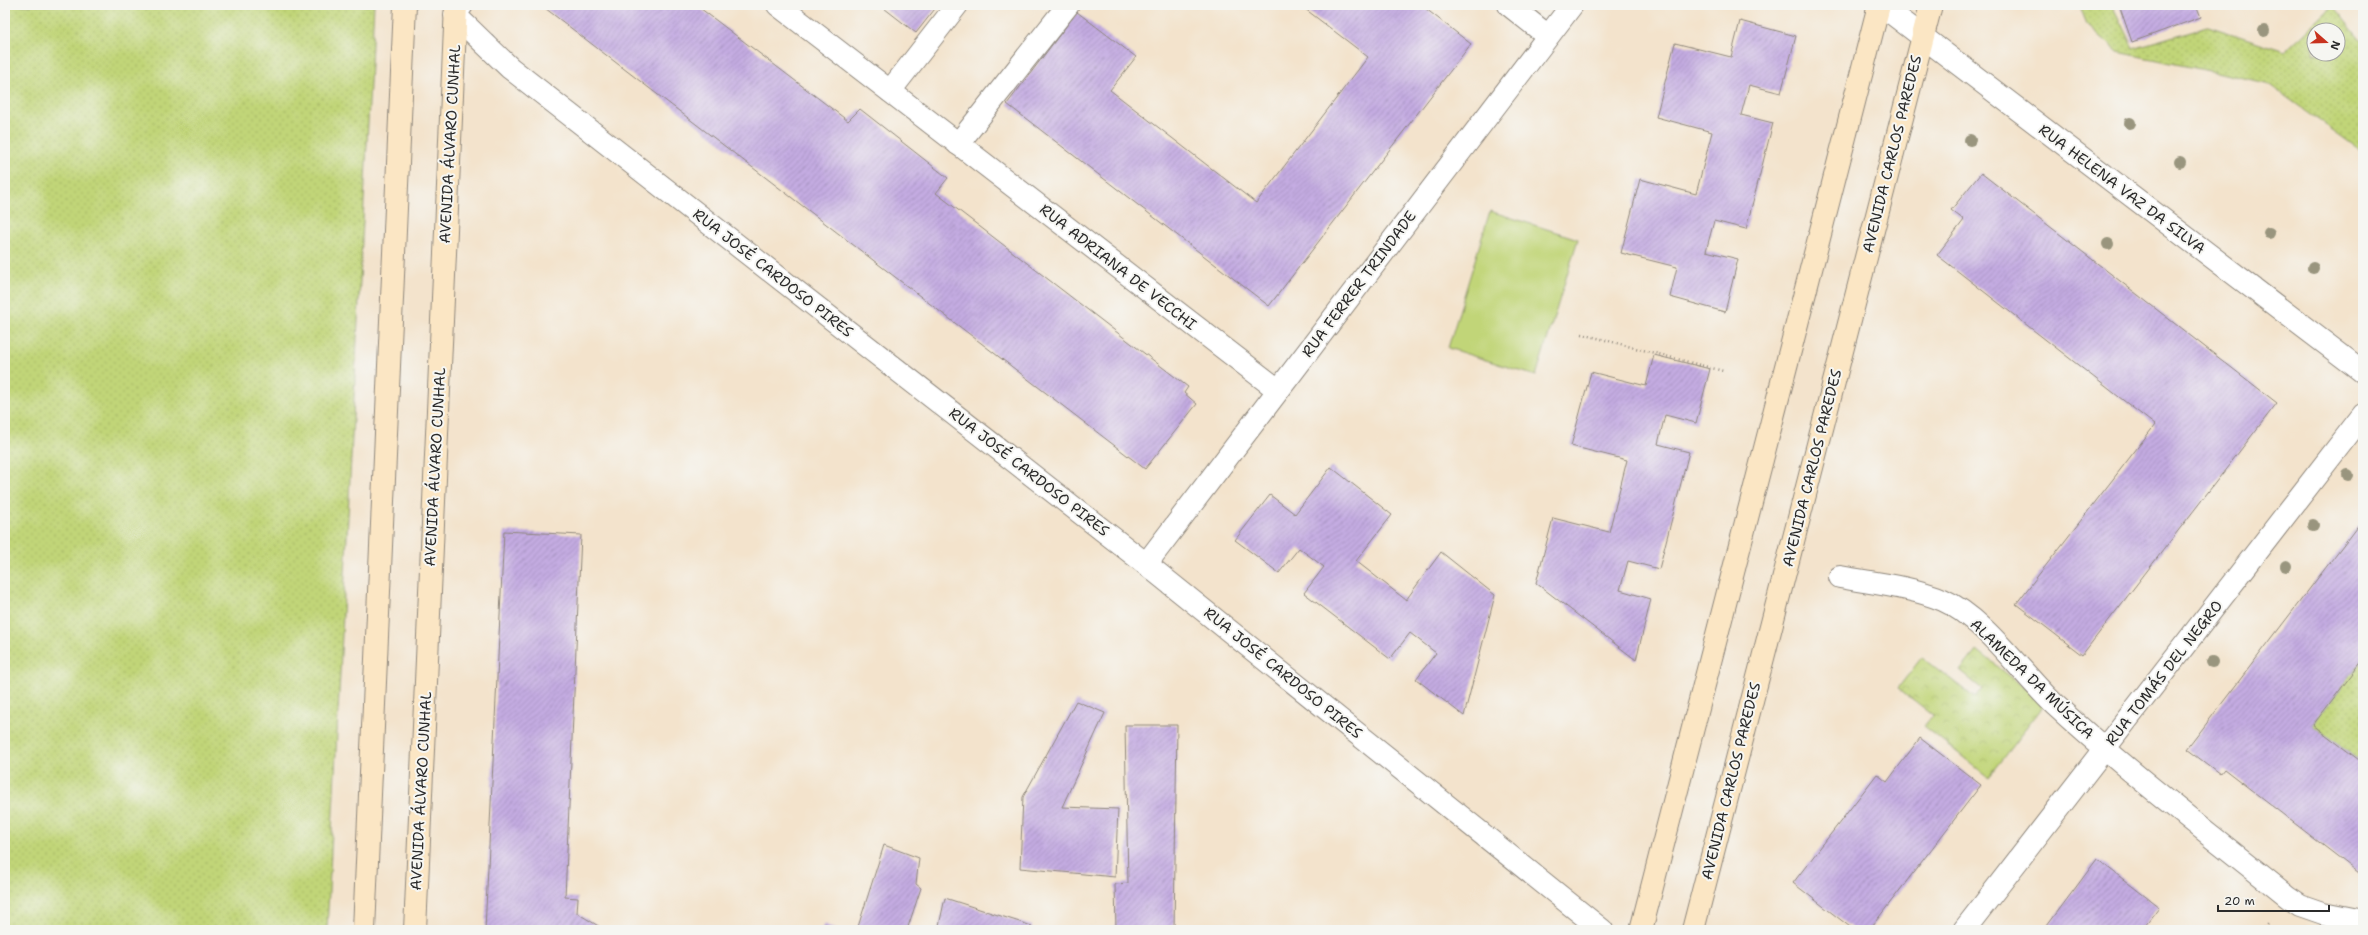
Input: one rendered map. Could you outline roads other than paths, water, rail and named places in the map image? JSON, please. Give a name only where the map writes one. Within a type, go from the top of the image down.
[{"type":"street","points":[[364,930],[405,5]]},
{"type":"street","name":"RUA ADRIANA DE VECCHI","points":[[778,5],[1278,390]]},
{"type":"street","points":[[890,91],[957,5]]},
{"type":"street","points":[[958,144],[1068,5]]},
{"type":"street","points":[[1509,5],[1548,36]]},
{"type":"street","name":"RUA FERRER TRINDADE","points":[[1146,564],[1572,5]]},
{"type":"street","points":[[1641,930],[1880,5]]},
{"type":"street","name":"RUA HELENA VAZ DA SILVA","points":[[1880,5],[2363,372]]},
{"type":"street","name":"AVENIDA CARLOS PAREDES","points":[[1693,930],[1930,5]]},
{"type":"street","name":"RUA JOSÉ CARDOSO PIRES","points":[[458,8],[510,68],[1146,564],[1602,930]]},
{"type":"street","name":"AVENIDA ÁLVARO CUNHAL","points":[[414,930],[458,8]]},
{"type":"street","name":"RUA TOMÁS DEL NEGRO","points":[[1964,930],[2363,415]]},
{"type":"street","name":"ALAMEDA DA MÚSICA","points":[[1840,577],[1916,592],[1943,600],[1964,614],[2001,646],[2054,704],[2105,749],[2300,905],[2322,913],[2363,921]]}]
